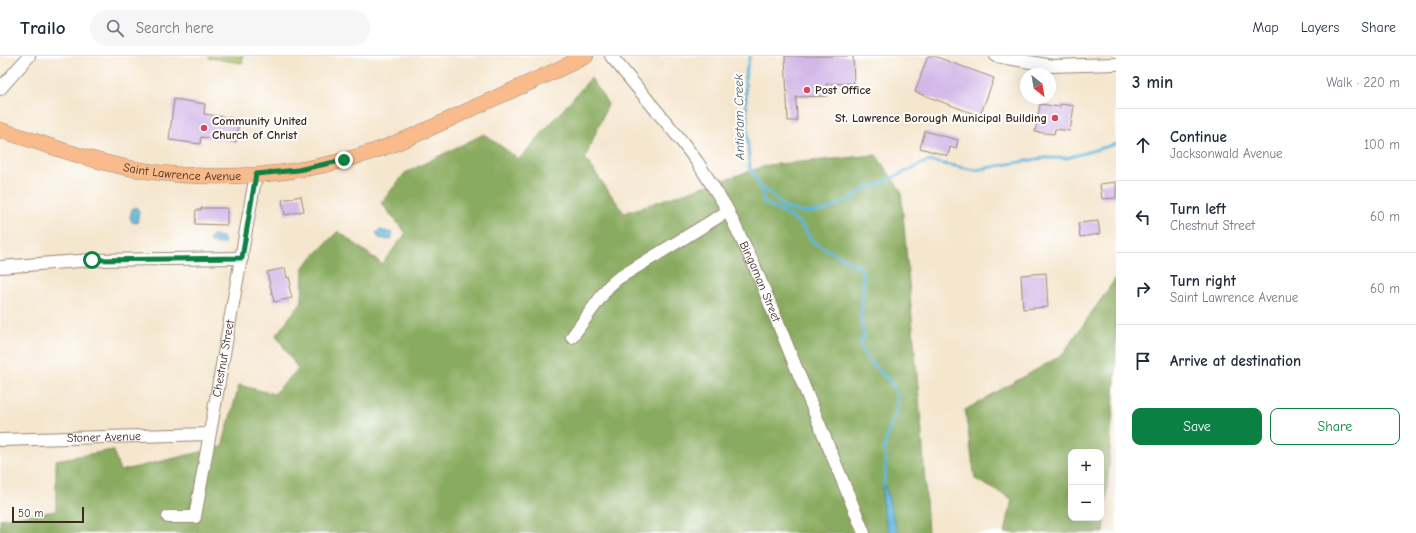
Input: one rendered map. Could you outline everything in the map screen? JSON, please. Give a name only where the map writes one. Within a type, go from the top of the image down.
[{"type":"main road","name":"Saint Lawrence Avenue","points":[[0,130],[99,161],[139,170],[194,176],[227,177],[285,172],[324,165],[385,147],[586,56]]},
{"type":"street","points":[[0,89],[28,56]]},
{"type":"street","name":"Bingaman Street","points":[[611,56],[694,157],[728,211],[754,265],[864,533]]},
{"type":"street","points":[[996,56],[1052,66],[1116,64]]},
{"type":"street","name":"Chestnut Street","points":[[168,517],[195,517],[256,174]]},
{"type":"street","points":[[572,337],[608,287],[617,279],[728,211]]},
{"type":"street","points":[[0,267],[92,260],[242,258]]},
{"type":"street","name":"Stoner Avenue","points":[[0,440],[209,434]]},
{"type":"green space","points":[[209,56],[243,56],[242,63],[209,58]]},
{"type":"green space","points":[[591,78],[608,104],[585,158],[624,213],[768,165],[876,155],[901,191],[922,433],[928,533],[0,533],[0,519],[56,511],[56,460],[113,450],[120,471],[222,447],[239,385],[274,394],[298,369],[276,335],[302,301],[303,267],[338,231],[382,264],[406,233],[381,203],[405,173],[484,134],[519,159]]},
{"type":"green space","points":[[1116,278],[1116,366],[1104,533],[1005,533],[1012,499],[975,479],[965,410],[1062,355]]},
{"type":"water","points":[[136,207],[139,211],[137,223],[132,222],[130,217],[132,209]]},
{"type":"water","points":[[380,230],[392,233],[392,238],[389,240],[379,238],[376,233]]},
{"type":"water","points":[[213,236],[223,237],[225,242],[222,244],[211,243],[209,239]]},
{"type":"water","points":[[884,481],[898,533],[889,533],[885,520],[882,501]]},
{"type":"building","name":"Post Office","points":[[785,56],[853,56],[854,83],[826,84],[827,96],[796,97],[797,121],[788,121]]},
{"type":"building","points":[[928,56],[934,56],[994,78],[980,116],[915,92]]},
{"type":"building","name":"Community United Church of Christ","points":[[174,99],[205,104],[204,114],[239,119],[236,142],[201,137],[200,144],[169,140]]},
{"type":"building","name":"St. Lawrence Borough Municipal Building","points":[[1040,104],[1060,107],[1060,104],[1074,106],[1070,131],[1055,129],[1054,134],[1035,132]]},
{"type":"building","points":[[925,131],[958,140],[956,149],[950,147],[948,156],[920,148]]},
{"type":"building","points":[[1116,182],[1116,198],[1102,199],[1100,184]]},
{"type":"building","points":[[301,196],[304,211],[285,215],[282,200]]},
{"type":"building","points":[[201,208],[227,208],[227,225],[195,224],[196,210],[201,210]]},
{"type":"building","points":[[1098,221],[1100,234],[1080,237],[1078,223]]},
{"type":"building","points":[[285,268],[287,278],[289,277],[291,285],[289,286],[292,298],[274,302],[267,272]]},
{"type":"building","points":[[1046,273],[1048,307],[1023,309],[1021,275]]},
{"type":"waterway","name":"Antietam Creek","points":[[750,56],[745,76],[750,168],[761,188],[764,203],[798,222],[816,244],[860,267],[864,278],[861,318],[864,338],[860,342],[865,356],[893,385],[898,399],[897,410],[889,430],[884,449],[886,462],[884,485]]},
{"type":"waterway","points":[[761,188],[773,196],[783,207],[803,213],[824,211],[855,197],[865,188],[875,186],[928,161],[975,170],[1043,158],[1067,158],[1116,144]]},
{"type":"place","name":"Post Office","points":[[807,90]]},
{"type":"place","name":"St. Lawrence Borough Municipal Building","points":[[1055,118]]},
{"type":"place","name":"Community United Church of Christ","points":[[204,128]]},
{"type":"route","points":[[92,260],[242,258],[256,174],[298,170],[344,160]]}]
